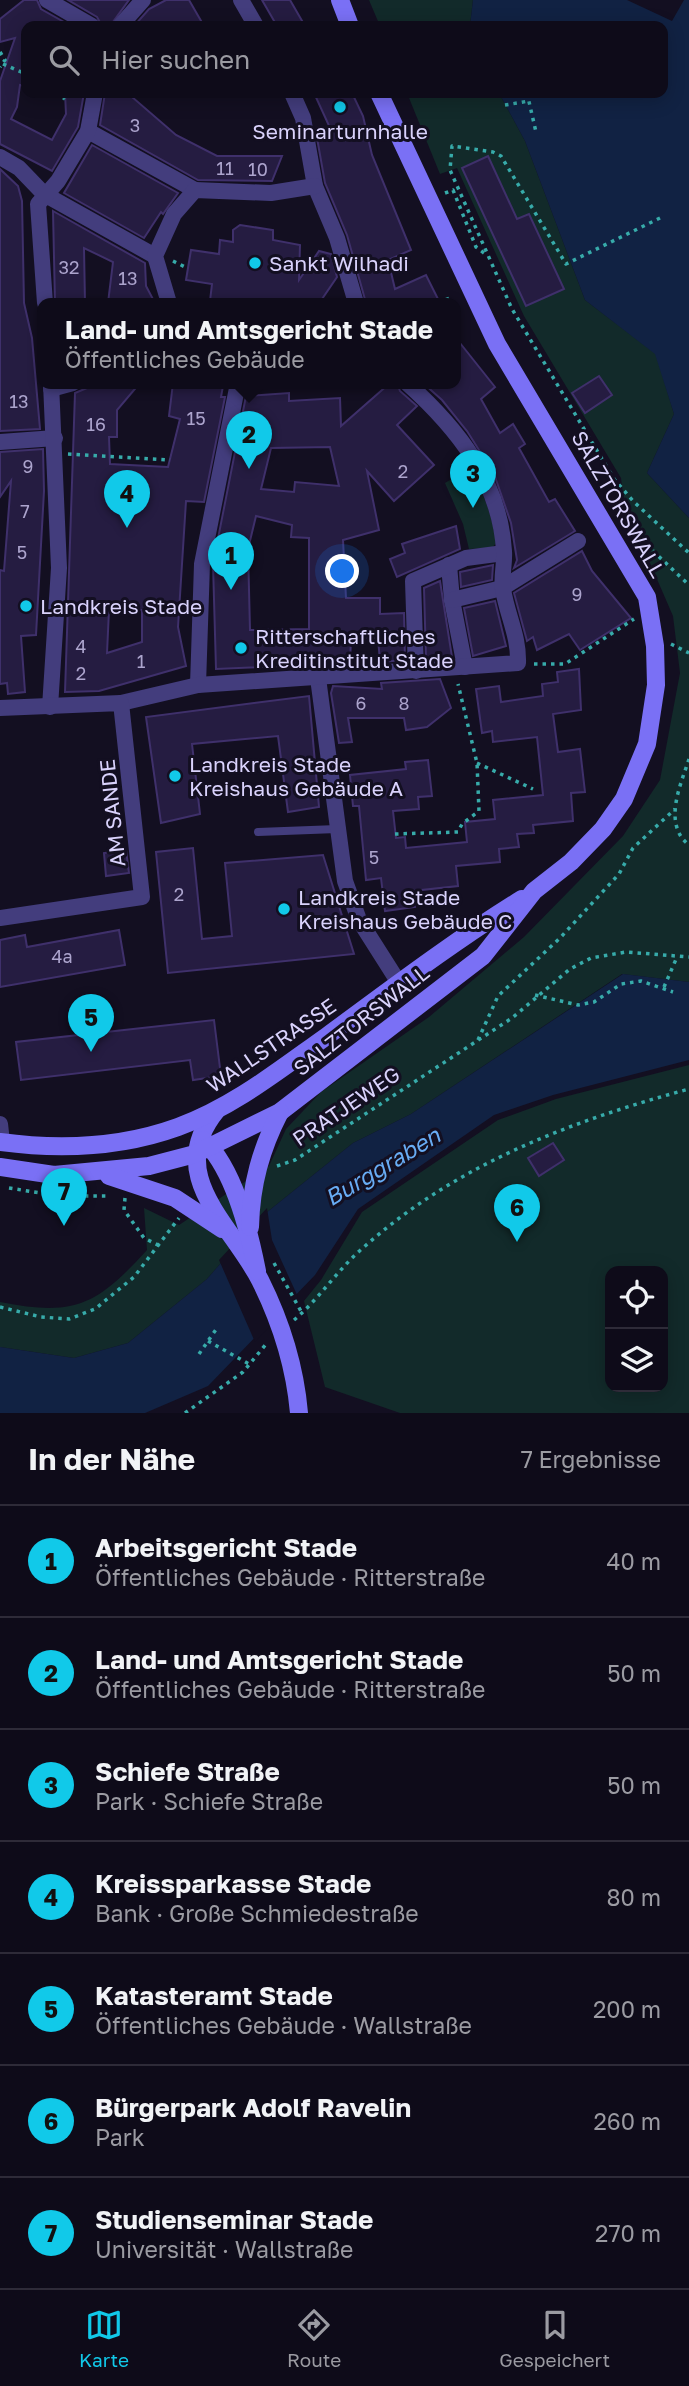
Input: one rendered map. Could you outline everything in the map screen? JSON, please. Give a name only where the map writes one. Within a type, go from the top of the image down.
[{"type":"main road","points":[[340,0],[348,21]]},
{"type":"main road","name":"SALZTORSWALL","points":[[280,1112],[484,956],[534,891],[592,842],[624,799],[639,768],[651,725],[656,685],[651,608],[616,540],[497,344],[381,98]]},
{"type":"main road","name":"WALLSTRASSE","points":[[1,1136],[96,1146],[176,1128],[216,1111],[264,1081],[474,929],[534,891]]},
{"type":"main road","points":[[399,983],[416,1007]]},
{"type":"main road","points":[[216,1111],[201,1146],[197,1169],[226,1231],[259,1278]]},
{"type":"main road","points":[[0,1167],[39,1175],[99,1173],[149,1166],[280,1112]]},
{"type":"main road","points":[[250,1237],[253,1182],[263,1164],[280,1112]]},
{"type":"main road","points":[[176,1128],[201,1146],[227,1175],[250,1237],[259,1278],[287,1348],[299,1413]]},
{"type":"main road","points":[[99,1173],[175,1198],[226,1231]]},
{"type":"street","points":[[47,0],[83,21]]},
{"type":"street","points":[[124,21],[143,0]]},
{"type":"street","points":[[241,0],[253,21]]},
{"type":"street","points":[[45,298],[38,204],[58,181],[88,131],[94,98]]},
{"type":"street","points":[[294,98],[303,118],[315,186],[337,238],[355,298]]},
{"type":"street","points":[[88,131],[195,190],[271,193],[315,186]]},
{"type":"street","points":[[0,158],[19,168],[44,194],[155,257]]},
{"type":"street","points":[[167,298],[155,257],[174,214],[195,190]]},
{"type":"street","points":[[50,707],[59,568],[51,389]]},
{"type":"street","points":[[198,685],[202,564],[237,389]]},
{"type":"street","points":[[0,708],[121,702],[198,685],[518,663],[519,646],[502,588],[504,552],[496,506],[477,463],[448,422],[413,389]]},
{"type":"street","points":[[0,442],[55,446]]},
{"type":"street","points":[[452,600],[502,588],[578,541]]},
{"type":"street","points":[[416,671],[413,581],[466,558],[504,552]]},
{"type":"street","points":[[449,565],[460,668]]},
{"type":"street","points":[[318,678],[341,860],[353,904],[378,954],[399,983]]},
{"type":"street","name":"AM SANDE","points":[[0,918],[142,897],[121,702]]},
{"type":"lane","points":[[258,832],[337,829]]},
{"type":"path","points":[[0,52],[4,55],[2,65],[21,72]]},
{"type":"path","points":[[528,98],[536,132]]},
{"type":"path","points":[[505,105],[529,101]]},
{"type":"path","points":[[660,218],[566,264],[501,156],[493,152],[452,146],[450,170],[512,309],[614,479],[634,502],[689,553]]},
{"type":"path","points":[[445,193],[453,190],[477,247],[486,254]]},
{"type":"path","points":[[55,446],[170,460]]},
{"type":"path","points":[[645,554],[652,550],[689,585]]},
{"type":"path","points":[[518,663],[547,666],[565,664],[634,619]]},
{"type":"path","points":[[396,834],[458,832],[461,824],[480,811],[477,763],[460,668]]},
{"type":"path","points":[[477,1041],[498,996],[560,938],[619,874],[634,848],[674,809],[689,759]]},
{"type":"path","points":[[477,763],[533,789]]},
{"type":"path","points":[[674,809],[680,833],[689,845]]},
{"type":"path","name":"PRATJEWEG","points":[[263,1164],[295,1160],[512,1017],[570,968],[591,958],[626,952],[689,957]]},
{"type":"path","points":[[663,987],[677,957]]},
{"type":"path","points":[[535,995],[579,1005],[594,1002],[612,988],[631,982],[663,987],[673,992]]},
{"type":"path","points":[[293,1321],[366,1245],[434,1193],[464,1174],[576,1122],[689,1089]]},
{"type":"path","points":[[2,1186],[58,1196],[126,1195],[144,1198],[153,1189]]},
{"type":"path","points":[[126,1195],[124,1210],[144,1238],[160,1246]]},
{"type":"path","points":[[0,1307],[41,1317],[69,1319],[95,1309],[116,1295],[160,1246],[172,1225],[182,1215]]},
{"type":"path","points":[[199,1354],[217,1328]]},
{"type":"path","points":[[185,1413],[236,1377],[275,1336]]},
{"type":"path","points":[[208,1341],[248,1364]]},
{"type":"green space","points":[[369,0],[473,0],[471,21],[378,21]]},
{"type":"green space","points":[[409,98],[502,98],[525,141],[585,300],[656,354],[674,414],[647,473],[689,518],[689,982],[622,974],[411,1114],[353,1143],[261,1217],[207,1279],[128,1343],[74,1358],[0,1347],[0,1302],[48,1308],[66,1307],[98,1295],[147,1250],[144,1208],[179,1225],[269,1166],[286,1129],[321,1092],[429,1017],[524,937],[623,836],[660,780],[680,673],[673,616],[624,503],[621,478],[524,316],[457,168],[440,174]]},
{"type":"green space","points":[[470,468],[490,514],[496,543],[492,548],[469,549],[463,524],[445,483]]},
{"type":"green space","points":[[689,1065],[689,1413],[400,1413],[325,1387],[304,1301],[321,1280],[362,1212],[498,1120],[556,1099]]},
{"type":"water","points":[[473,0],[627,0],[672,21],[684,0],[689,0],[689,518],[647,473],[674,414],[655,354],[585,300],[525,141],[502,98],[668,98],[668,21],[471,21]]},
{"type":"water","name":"Burggraben","points":[[623,974],[689,982],[689,1060],[553,1095],[494,1115],[358,1209],[315,1275],[208,1386],[145,1413],[0,1413],[0,1347],[74,1358],[128,1343],[207,1279],[261,1217],[353,1143],[411,1114]]},
{"type":"pier","points":[[267,1208],[272,1240],[298,1297],[255,1342],[219,1260]]},
{"type":"building","points":[[24,0],[37,0],[41,9],[62,21],[21,21],[21,85],[17,107],[11,119],[52,140],[66,114],[65,98],[83,98],[78,127],[52,171],[0,144],[0,81],[15,38],[0,42],[0,19]]},
{"type":"building","points":[[68,0],[129,0],[114,21],[99,21]]},
{"type":"building","points":[[166,0],[189,0],[201,21],[138,21],[149,9]]},
{"type":"building","points":[[262,0],[290,0],[302,21],[274,21]]},
{"type":"building","points":[[104,98],[133,98],[176,135],[217,156],[282,156],[272,181],[198,180],[100,125]]},
{"type":"building","points":[[316,98],[354,98],[363,116],[372,155],[411,250],[388,260],[395,289],[426,275],[438,298],[365,298],[347,235],[325,183],[317,138],[331,130]]},
{"type":"building","points":[[92,145],[178,193],[163,214],[161,212],[144,238],[64,193]]},
{"type":"building","points":[[488,156],[517,219],[529,214],[564,289],[526,306],[462,168]]},
{"type":"building","points":[[0,169],[18,186],[22,201],[24,303],[32,338],[40,429],[0,431]]},
{"type":"building","points":[[53,211],[145,263],[146,286],[152,298],[109,298],[113,262],[84,248],[85,298],[55,298]]},
{"type":"building","name":"Sankt Wilhadi","points":[[240,225],[273,230],[273,240],[300,245],[299,280],[319,251],[331,254],[337,277],[323,298],[210,298],[212,284],[186,280],[191,250],[219,254],[220,240],[233,242],[233,230]]},
{"type":"building","points":[[461,344],[495,387],[481,399],[500,433],[513,424],[525,444],[519,448],[549,502],[555,499],[575,531],[514,568],[517,560],[511,523],[494,474],[467,431],[430,389],[461,389]]},
{"type":"building","points":[[599,376],[612,395],[585,413],[572,393]]},
{"type":"building","points":[[85,389],[135,389],[117,410],[117,437],[109,437],[110,464],[168,467],[180,419],[169,416],[172,389],[222,389],[221,397],[225,397],[204,502],[186,501],[178,627],[186,666],[99,691],[65,692],[75,393]],"holes":[[[109,610],[142,610],[142,642],[107,653]]]},
{"type":"building","points":[[383,389],[399,389],[417,406],[397,425],[434,465],[394,501],[367,471],[379,530],[343,540],[346,598],[380,598],[380,614],[404,613],[405,660],[380,662],[378,638],[351,638],[350,664],[322,665],[321,659],[305,661],[306,665],[216,669],[213,564],[246,396],[289,393],[289,401],[340,398],[341,426]],"holes":[[[330,447],[339,486],[295,482],[294,492],[261,489],[271,448]],[[256,516],[292,525],[291,537],[309,538],[309,629],[250,630],[248,549]]]},
{"type":"building","points":[[43,449],[44,491],[36,635],[21,636],[25,692],[8,694],[7,683],[0,684],[0,570],[4,571],[11,481],[0,497],[0,452]]},
{"type":"building","points":[[456,526],[460,549],[397,577],[390,559],[405,553],[402,544]]},
{"type":"building","points":[[582,551],[592,571],[631,618],[580,650],[569,634],[537,650],[533,637],[527,641],[514,593]]},
{"type":"building","points":[[493,565],[492,580],[461,587],[460,572]]},
{"type":"building","points":[[440,581],[452,657],[426,659],[424,588]]},
{"type":"building","points":[[495,601],[506,646],[473,656],[464,608]]},
{"type":"building","points":[[579,669],[581,710],[553,714],[558,752],[580,749],[585,792],[571,793],[573,821],[533,825],[534,833],[517,834],[519,847],[499,849],[500,862],[456,866],[458,886],[413,891],[415,907],[385,911],[381,878],[366,880],[359,806],[353,806],[350,775],[406,769],[405,762],[428,760],[432,796],[418,797],[419,809],[393,811],[396,838],[405,837],[406,848],[467,842],[465,822],[495,819],[493,800],[543,795],[537,737],[493,742],[492,731],[482,733],[476,689],[499,686],[501,702],[543,696],[542,684],[558,682],[557,672]]},
{"type":"building","points":[[440,679],[451,708],[427,727],[406,730],[404,718],[348,718],[352,742],[339,743],[331,693],[333,686],[382,689],[381,683]]},
{"type":"building","name":"Landkreis Stade Kreishaus Gebäude A","points":[[309,696],[319,807],[288,812],[278,736],[192,744],[200,814],[161,823],[146,717]]},
{"type":"building","name":"Landkreis Stade Kreishaus Gebäude C","points":[[193,848],[202,939],[232,936],[225,863],[323,855],[354,954],[168,973],[156,852]]},
{"type":"building","points":[[126,850],[129,873],[106,876],[104,853]]},
{"type":"building","points":[[119,930],[125,965],[0,987],[0,940],[25,935],[27,947]]},
{"type":"building","points":[[214,1020],[221,1076],[193,1080],[190,1060],[21,1080],[16,1042]]},
{"type":"building","points":[[553,1143],[564,1160],[539,1176],[528,1158]]},
{"type":"place","name":"Seminarturnhalle","points":[[340,107]]},
{"type":"place","name":"Sankt Wilhadi","points":[[255,263]]},
{"type":"place","name":"Land- und Amtsgericht Stade","points":[[249,469]]},
{"type":"place","name":"Schiefe Straße","points":[[473,508]]},
{"type":"place","name":"Kreissparkasse Stade","points":[[127,528]]},
{"type":"place","name":"Arbeitsgericht Stade","points":[[231,590]]},
{"type":"place","name":"Landkreis Stade","points":[[26,606]]},
{"type":"place","name":"Ritterschaftliches Kreditinstitut Stade","points":[[241,648]]},
{"type":"place","name":"Landkreis Stade Kreishaus Gebäude A","points":[[175,776]]},
{"type":"place","name":"Landkreis Stade Kreishaus Gebäude C","points":[[284,909]]},
{"type":"place","name":"Katasteramt Stade","points":[[91,1052]]},
{"type":"place","name":"Studienseminar Stade","points":[[64,1226]]},
{"type":"place","name":"Bürgerpark Adolf Ravelin","points":[[517,1242]]}]
